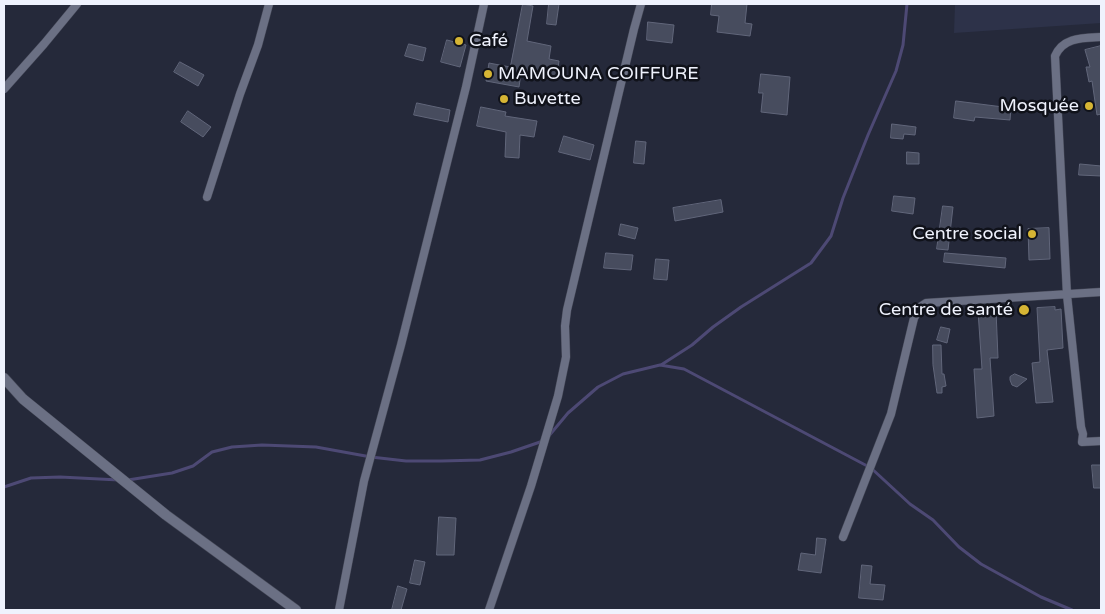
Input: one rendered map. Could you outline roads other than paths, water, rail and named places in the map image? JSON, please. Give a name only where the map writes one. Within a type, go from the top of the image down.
[{"type":"street","points":[[4,89],[77,4]]},
{"type":"street","points":[[207,197],[240,94],[258,46],[269,4]]},
{"type":"street","points":[[339,610],[364,481],[402,345],[466,86],[484,4]]},
{"type":"street","points":[[489,610],[531,486],[558,396],[566,357],[567,310],[641,4]]},
{"type":"street","points":[[1101,37],[1078,38],[1070,41],[1058,50],[1055,56],[1067,295],[1083,434],[1082,442],[1101,441]]},
{"type":"street","points":[[843,537],[891,414],[914,318],[920,307],[926,303],[1101,292]]},
{"type":"street","points":[[4,378],[23,399],[166,515],[296,610]]},
{"type":"waterway","points":[[661,365],[692,345],[741,307],[811,263],[831,236],[843,198],[896,71],[903,45],[907,4]]},
{"type":"waterway","points":[[548,437],[568,413],[598,387],[623,374],[660,365],[684,369],[871,468],[910,504],[933,520],[959,547],[981,564],[1041,597],[1072,610]]},
{"type":"waterway","points":[[128,480],[172,473],[193,466],[212,452],[232,447],[262,445],[316,447],[406,461],[441,461],[480,460],[543,441]]},
{"type":"waterway","points":[[4,487],[31,478],[60,477],[119,480]]},
{"type":"place","name":"Café","points":[[459,41]]},
{"type":"place","name":"MAMOUNA COIFFURE","points":[[488,74]]},
{"type":"place","name":"Buvette","points":[[504,99]]},
{"type":"place","name":"Mosquée","points":[[1089,106]]},
{"type":"place","name":"Centre social","points":[[1032,234]]},
{"type":"place","name":"Centre de santé","points":[[1024,310]]}]
